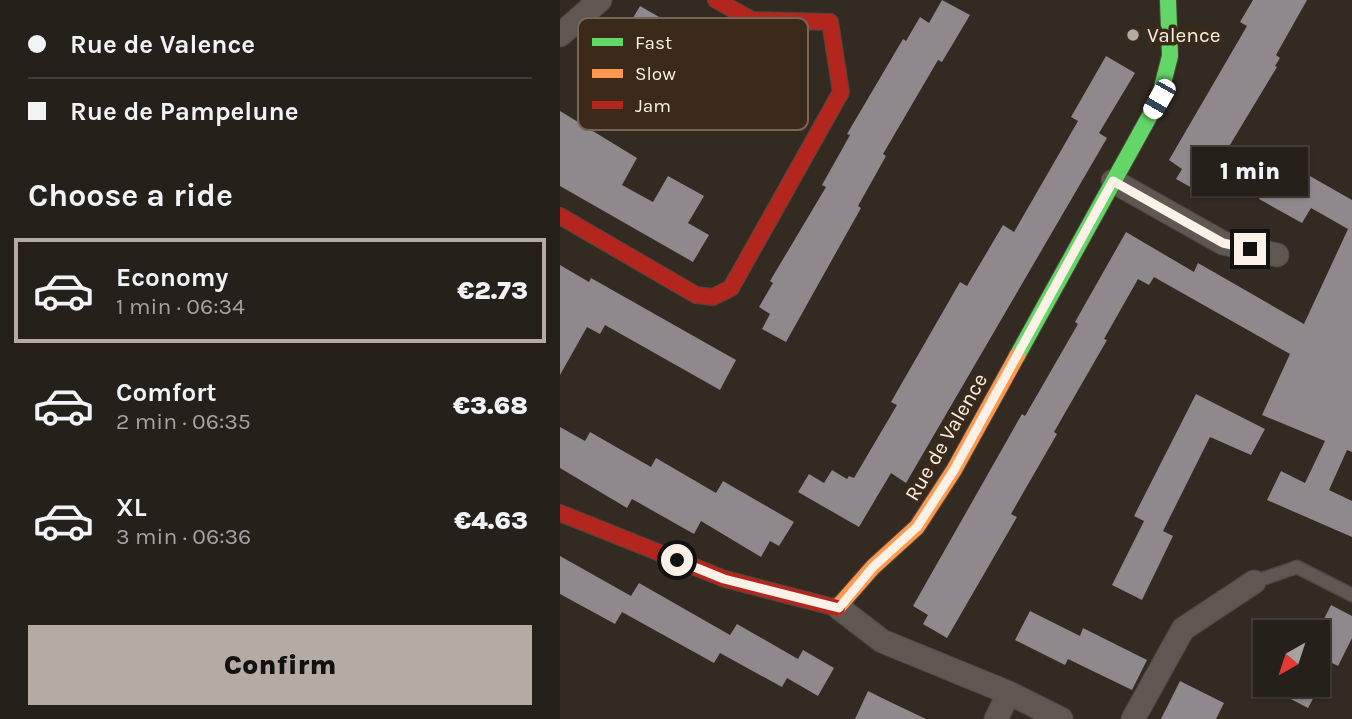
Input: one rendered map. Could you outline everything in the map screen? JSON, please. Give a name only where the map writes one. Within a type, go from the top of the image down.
[{"type":"street","points":[[579,18],[600,0]]},
{"type":"street","points":[[716,0],[748,18]]},
{"type":"street","name":"Rue de Valence","points":[[839,608],[873,567],[917,527],[947,481],[1159,99],[1170,56],[1168,0]]},
{"type":"street","points":[[560,35],[578,19]]},
{"type":"street","points":[[560,216],[696,295],[713,297],[731,288],[842,92],[831,22],[808,21]]},
{"type":"street","points":[[1113,181],[1223,243],[1277,256]]},
{"type":"street","points":[[560,513],[724,579],[839,608],[882,641],[1009,693],[1061,719]]},
{"type":"street","points":[[1133,719],[1183,629],[1254,582]]},
{"type":"street","points":[[996,719],[1009,693]]},
{"type":"lane","points":[[1254,582],[1297,567],[1352,595]]},
{"type":"building","points":[[942,0],[970,15],[942,62],[938,60],[883,154],[886,156],[858,206],[861,208],[786,342],[762,329],[770,314],[759,307],[773,283],[770,281],[826,187],[822,185],[850,135],[847,134],[903,39],[906,41],[920,17],[929,23]]},
{"type":"building","points":[[1253,0],[1307,0],[1276,55],[1280,58],[1275,66],[1277,67],[1201,193],[1176,179],[1182,169],[1169,160],[1247,26],[1240,22]]},
{"type":"building","points":[[640,6],[661,18],[633,18]]},
{"type":"building","points":[[1106,56],[1135,73],[1099,133],[1107,138],[906,483],[891,473],[859,527],[798,492],[809,474],[824,483],[832,470],[847,479],[849,476],[854,478],[897,405],[891,402],[960,282],[967,286],[1003,225],[1014,232],[1078,121],[1071,117]]},
{"type":"building","points":[[560,111],[578,122],[578,130],[591,130],[637,158],[622,185],[653,202],[668,176],[704,196],[688,223],[709,235],[693,262],[560,186]]},
{"type":"building","points":[[1273,155],[1352,200],[1352,452],[1347,450],[1329,490],[1352,501],[1352,537],[1267,500],[1281,471],[1305,483],[1325,441],[1262,415],[1290,354],[1154,277],[1149,285],[1138,279],[1104,339],[1107,340],[1054,432],[1057,434],[1011,514],[1017,517],[947,638],[923,624],[928,615],[913,606],[1022,414],[1025,416],[1078,324],[1075,322],[1126,232],[1194,272],[1198,263],[1304,324],[1348,229],[1311,208],[1302,223],[1259,199],[1268,183],[1260,178]]},
{"type":"building","points":[[560,265],[589,282],[591,278],[736,360],[720,390],[605,325],[600,334],[587,327],[560,375]]},
{"type":"building","points":[[1196,394],[1265,429],[1251,455],[1210,437],[1163,531],[1173,536],[1142,600],[1112,585],[1144,521],[1134,516]]},
{"type":"building","points":[[560,427],[585,441],[590,432],[651,467],[656,458],[716,493],[723,481],[794,522],[779,546],[770,541],[761,557],[701,521],[694,534],[632,499],[627,508],[560,468]]},
{"type":"building","points":[[560,556],[631,596],[639,583],[730,635],[737,624],[798,659],[803,650],[834,668],[818,696],[787,678],[782,687],[720,653],[714,663],[622,612],[615,624],[560,594]]},
{"type":"building","points":[[1331,605],[1352,616],[1352,638],[1338,666],[1330,662],[1330,620],[1324,620]]},
{"type":"building","points":[[1030,611],[1080,636],[1083,628],[1147,660],[1132,690],[1068,659],[1065,665],[1015,640]]},
{"type":"building","points":[[1180,681],[1224,703],[1216,719],[1161,719]]},
{"type":"building","points":[[868,691],[884,699],[926,719],[855,719]]},
{"type":"building","points":[[1287,697],[1314,697],[1308,708]]},
{"type":"traffic: fast","points":[[1017,356],[1159,99],[1170,56],[1168,0]]},
{"type":"traffic: slow","points":[[837,608],[873,567],[917,527],[954,470],[1017,356]]},
{"type":"traffic: jam","points":[[716,0],[748,18]]},
{"type":"traffic: jam","points":[[560,216],[696,295],[713,297],[731,288],[841,92],[830,22],[808,21]]},
{"type":"traffic: jam","points":[[560,513],[725,579],[837,608]]},
{"type":"place","name":"Valence","points":[[1133,35]]},
{"type":"route","points":[[677,560],[724,579],[839,608],[873,567],[917,527],[954,470],[1113,181],[1223,243],[1250,249]]}]
